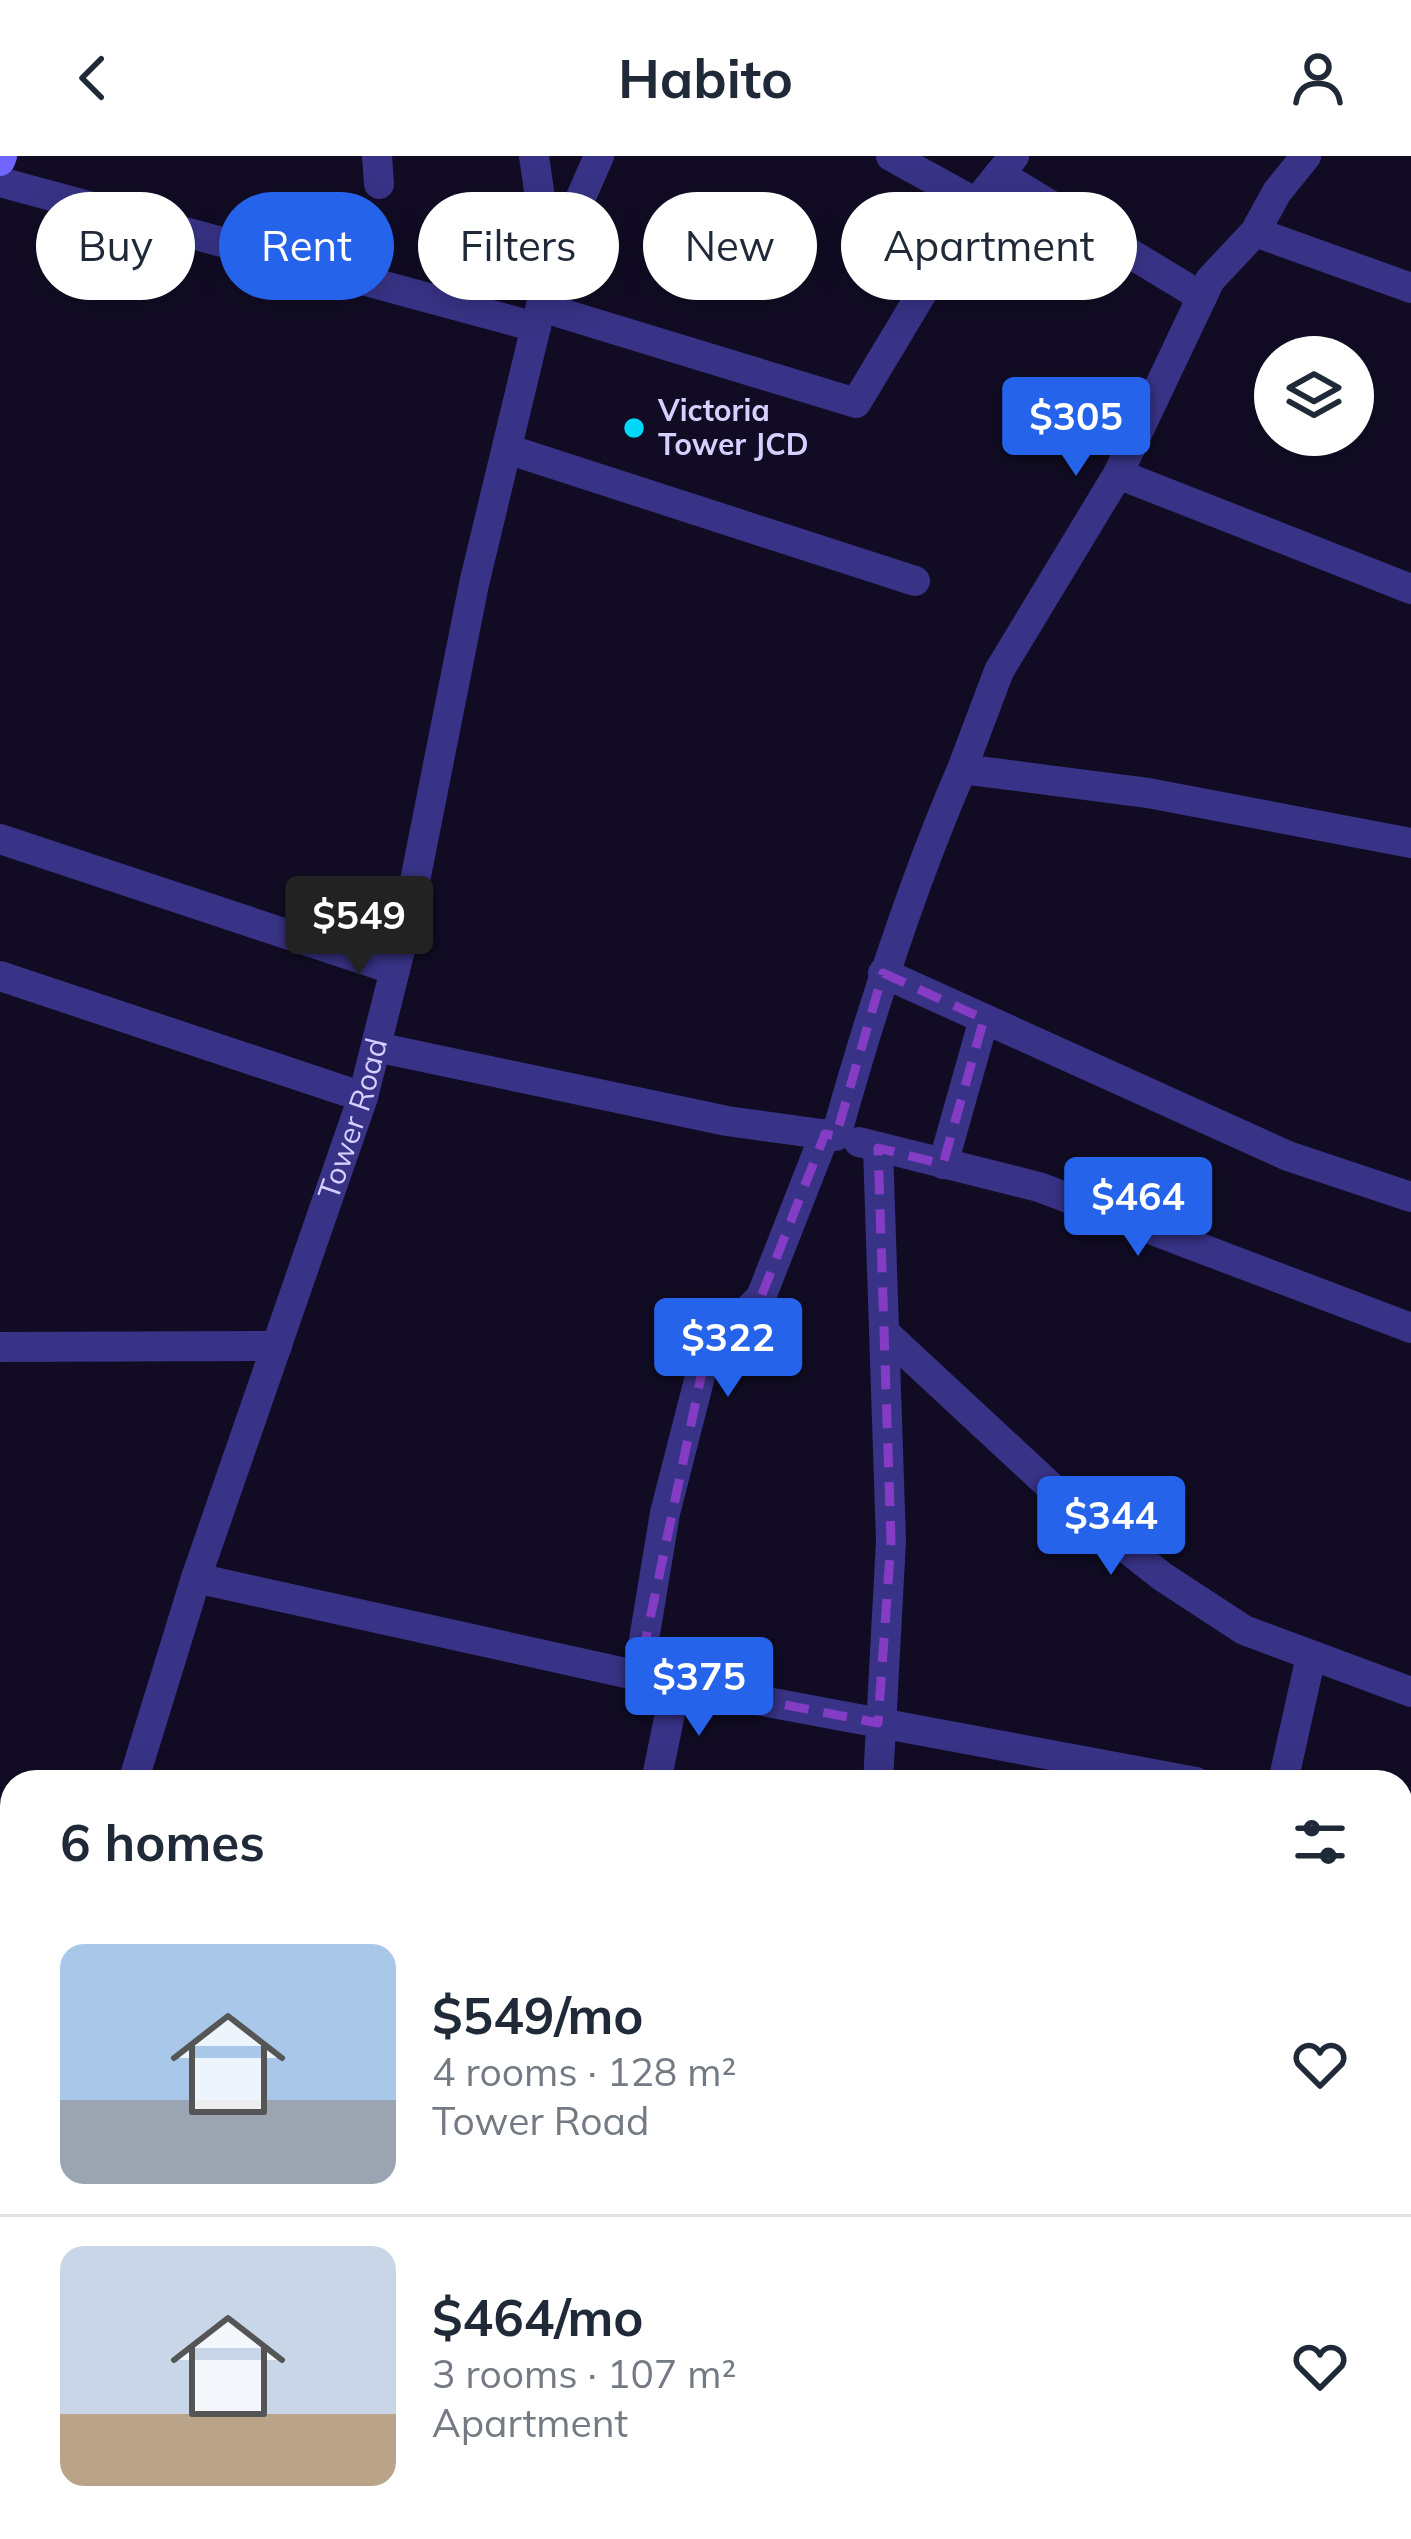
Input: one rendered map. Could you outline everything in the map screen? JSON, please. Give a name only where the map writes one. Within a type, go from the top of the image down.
[{"type":"street","name":"Tower Road","points":[[534,156],[539,192]]},
{"type":"street","points":[[583,192],[599,156]]},
{"type":"street","points":[[891,156],[956,192]]},
{"type":"street","points":[[638,1676],[665,1513],[706,1353],[761,1297],[830,1135],[883,973],[999,671],[1118,474],[1210,280],[1255,232],[1277,192],[1306,156]]},
{"type":"street","points":[[985,192],[1006,165],[1202,297]]},
{"type":"street","points":[[0,182],[538,317],[856,403],[918,300]]},
{"type":"street","points":[[1255,232],[1411,288]]},
{"type":"street","name":"Tower Road","points":[[137,1770],[196,1578],[363,1097],[474,584],[542,300]]},
{"type":"street","points":[[507,449],[915,581]]},
{"type":"street","points":[[1118,474],[1411,589]]},
{"type":"street","points":[[962,770],[1148,793],[1411,843]]},
{"type":"street","points":[[0,839],[394,970]]},
{"type":"street","points":[[883,973],[1288,1156],[1411,1197]]},
{"type":"street","points":[[0,976],[363,1097]]},
{"type":"street","points":[[943,1164],[984,1018]]},
{"type":"street","points":[[376,1047],[727,1120],[830,1135],[1039,1187],[1411,1328]]},
{"type":"street","points":[[878,1148],[891,1540],[878,1770]]},
{"type":"street","points":[[884,1332],[1066,1501],[1163,1577],[1244,1630],[1411,1692]]},
{"type":"street","points":[[0,1347],[277,1346]]},
{"type":"street","points":[[196,1578],[676,1684],[1131,1770]]},
{"type":"street","points":[[1286,1770],[1311,1656]]},
{"type":"street","points":[[658,1770],[676,1684]]},
{"type":"highlighted area","points":[[883,973],[984,1019],[943,1164],[878,1148],[891,1541],[878,1723],[638,1676],[706,1353],[761,1297],[825,1134],[836,1136]]},
{"type":"place","name":"Victoria Tower JCD","points":[[634,428]]}]
